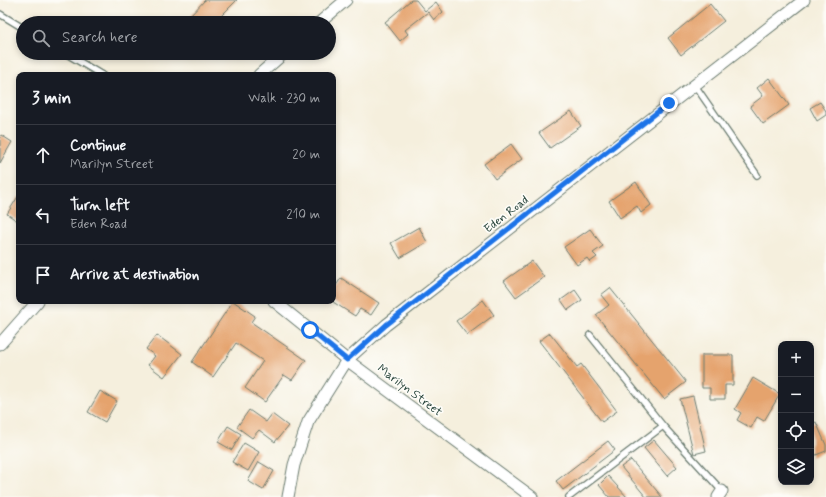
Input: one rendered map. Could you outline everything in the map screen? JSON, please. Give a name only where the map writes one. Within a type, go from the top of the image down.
[{"type":"street","points":[[327,16],[346,0]]},
{"type":"street","name":"Eden Road","points":[[288,497],[294,465],[308,422],[347,360],[386,325],[694,84],[804,0]]},
{"type":"street","points":[[262,72],[276,60]]},
{"type":"street","points":[[0,344],[35,304]]},
{"type":"street","name":"Marilyn Street","points":[[278,304],[347,360],[532,497]]},
{"type":"lane","points":[[0,14],[16,24]]},
{"type":"lane","points":[[77,60],[97,72]]},
{"type":"lane","points":[[694,84],[757,175]]},
{"type":"lane","points":[[590,335],[720,494]]},
{"type":"lane","points":[[569,497],[663,426]]},
{"type":"building","points":[[205,0],[237,0],[221,16],[190,16]]},
{"type":"building","points":[[411,0],[416,0],[425,11],[436,2],[443,12],[434,20],[428,12],[405,30],[408,34],[400,41],[385,22]]},
{"type":"building","points":[[710,4],[724,21],[681,55],[668,38]]},
{"type":"building","points":[[769,78],[789,105],[763,124],[750,106],[763,96],[757,88]]},
{"type":"building","points":[[820,102],[826,111],[826,115],[817,121],[810,108]]},
{"type":"building","points":[[571,111],[581,126],[550,148],[539,133]]},
{"type":"building","points":[[1,135],[12,142],[0,163],[0,137]]},
{"type":"building","points":[[511,144],[522,159],[495,179],[484,164]]},
{"type":"building","points":[[636,182],[651,205],[641,213],[637,206],[620,218],[609,201]]},
{"type":"building","points":[[16,200],[16,220],[7,214]]},
{"type":"building","points":[[419,227],[427,242],[400,258],[391,243]]},
{"type":"building","points":[[590,229],[603,246],[593,253],[597,257],[590,262],[587,258],[577,265],[564,247]]},
{"type":"building","points":[[532,261],[544,277],[516,297],[504,281]]},
{"type":"building","points":[[341,278],[379,303],[371,315],[360,309],[355,316],[336,304],[336,286]]},
{"type":"building","points":[[610,288],[686,382],[664,399],[596,315],[609,305],[601,295]]},
{"type":"building","points":[[575,290],[582,300],[568,310],[561,300]]},
{"type":"building","points":[[483,300],[494,315],[467,335],[456,321]]},
{"type":"building","points":[[231,304],[237,304],[255,316],[251,322],[306,360],[292,380],[284,375],[265,402],[245,388],[263,361],[236,343],[213,377],[192,362]]},
{"type":"building","points":[[550,333],[577,367],[581,364],[617,411],[602,422],[539,341]]},
{"type":"building","points":[[157,335],[182,354],[164,377],[148,365],[155,356],[146,349]]},
{"type":"building","points":[[702,355],[733,355],[733,385],[725,385],[725,399],[710,399],[710,388],[702,388]]},
{"type":"building","points":[[753,378],[778,393],[778,397],[764,421],[757,417],[751,428],[737,420],[741,413],[735,409]]},
{"type":"building","points":[[100,391],[117,401],[105,422],[88,412]]},
{"type":"building","points":[[693,396],[706,451],[694,454],[680,399]]},
{"type":"building","points":[[249,410],[266,422],[272,414],[288,426],[275,442],[259,430],[252,438],[237,427]]},
{"type":"building","points":[[816,422],[826,445],[826,451],[814,456],[814,449],[814,423]]},
{"type":"building","points":[[228,426],[241,434],[232,450],[218,442]]},
{"type":"building","points":[[654,440],[677,467],[667,476],[644,448]]},
{"type":"building","points":[[608,441],[615,450],[563,490],[556,481]]},
{"type":"building","points":[[244,443],[259,452],[248,471],[232,462]]},
{"type":"building","points":[[631,460],[662,497],[646,497],[621,467]]},
{"type":"building","points":[[259,462],[274,471],[263,490],[248,481]]},
{"type":"building","points":[[608,476],[627,497],[609,497],[599,485]]},
{"type":"route","points":[[310,330],[347,360],[386,325],[669,103]]}]
